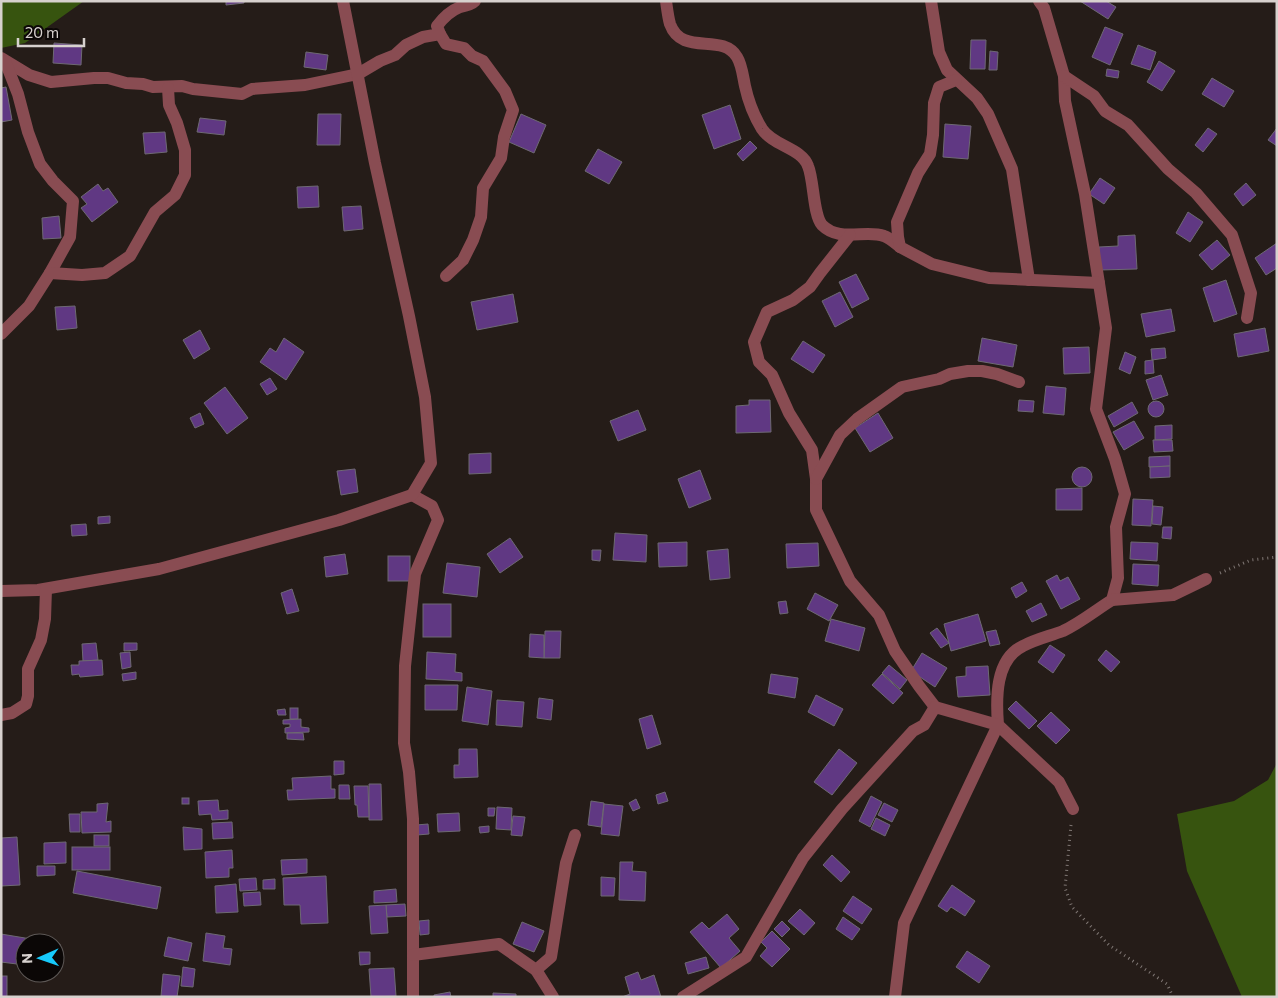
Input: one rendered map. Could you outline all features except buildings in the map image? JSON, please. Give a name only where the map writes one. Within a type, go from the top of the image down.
[{"type":"street","points":[[1,590],[46,589],[159,568],[339,520],[412,495],[431,463],[425,396],[375,163],[343,1]]},
{"type":"street","points":[[446,276],[463,260],[473,240],[480,217],[483,188],[501,158],[504,137],[513,110],[505,91],[483,61],[472,56],[464,48],[446,44],[437,26],[443,18],[456,8],[472,4],[475,1]]},
{"type":"street","points":[[666,1],[670,25],[680,38],[696,44],[715,44],[728,48],[737,56],[748,98],[763,130],[771,139],[800,154],[808,164],[821,224],[832,232],[850,236],[883,236],[932,264],[989,278],[1099,284]]},
{"type":"street","points":[[931,1],[939,52],[947,70],[976,98],[988,114],[1012,169],[1029,280]]},
{"type":"street","points":[[1043,4],[1064,76],[1065,100],[1085,194],[1106,328],[1096,409],[1126,494],[1116,527],[1118,578],[1112,600]]},
{"type":"street","points":[[3,59],[29,75],[51,82],[101,78],[153,87],[168,88],[182,86],[193,89],[242,94],[252,89],[305,86],[358,74],[380,61],[395,56],[406,46],[423,37],[440,34]]},
{"type":"street","points":[[1,334],[29,306],[70,237],[73,201],[53,181],[40,164],[28,132],[18,94],[3,59]]},
{"type":"street","points":[[1064,76],[1094,96],[1106,110],[1128,125],[1168,169],[1196,193],[1232,235],[1251,293],[1247,318]]},
{"type":"street","points":[[900,247],[897,222],[915,180],[930,154],[933,135],[934,103],[939,87],[956,80]]},
{"type":"street","points":[[50,273],[82,275],[105,273],[130,256],[155,212],[176,195],[185,175],[184,150],[177,123],[169,105],[168,88]]},
{"type":"street","points":[[850,236],[810,287],[793,300],[767,312],[754,342],[759,362],[772,375],[789,412],[812,450],[816,479],[816,510],[850,581],[878,615],[895,651],[935,707],[998,725],[1059,782],[1073,809]]},
{"type":"street","points":[[816,479],[840,435],[857,419],[902,387],[940,379],[950,374],[968,370],[997,374],[1019,382]]},
{"type":"street","points":[[412,495],[432,506],[438,520],[415,574],[405,666],[404,743],[409,772],[413,819],[413,997]]},
{"type":"street","points":[[895,997],[904,923],[998,725],[997,705],[1002,669],[1014,652],[1022,646],[1065,630],[1112,600],[1173,595],[1206,579]]},
{"type":"street","points":[[1,716],[12,713],[26,704],[28,696],[28,669],[41,640],[46,589]]},
{"type":"street","points":[[683,997],[746,957],[804,858],[842,809],[913,731],[924,724],[935,707]]},
{"type":"street","points":[[536,970],[551,957],[566,863],[575,835]]},
{"type":"street","points":[[412,955],[499,944],[536,970],[552,997]]},
{"type":"path","points":[[1206,579],[1251,560],[1277,557]]},
{"type":"path","points":[[1073,809],[1065,888],[1072,908],[1109,945],[1168,984],[1173,997]]},
{"type":"green space","points":[[1,1],[84,1],[25,43],[1,48]]},
{"type":"green space","points":[[1277,763],[1277,997],[1242,997],[1187,871],[1177,814],[1234,801],[1268,780]]}]
